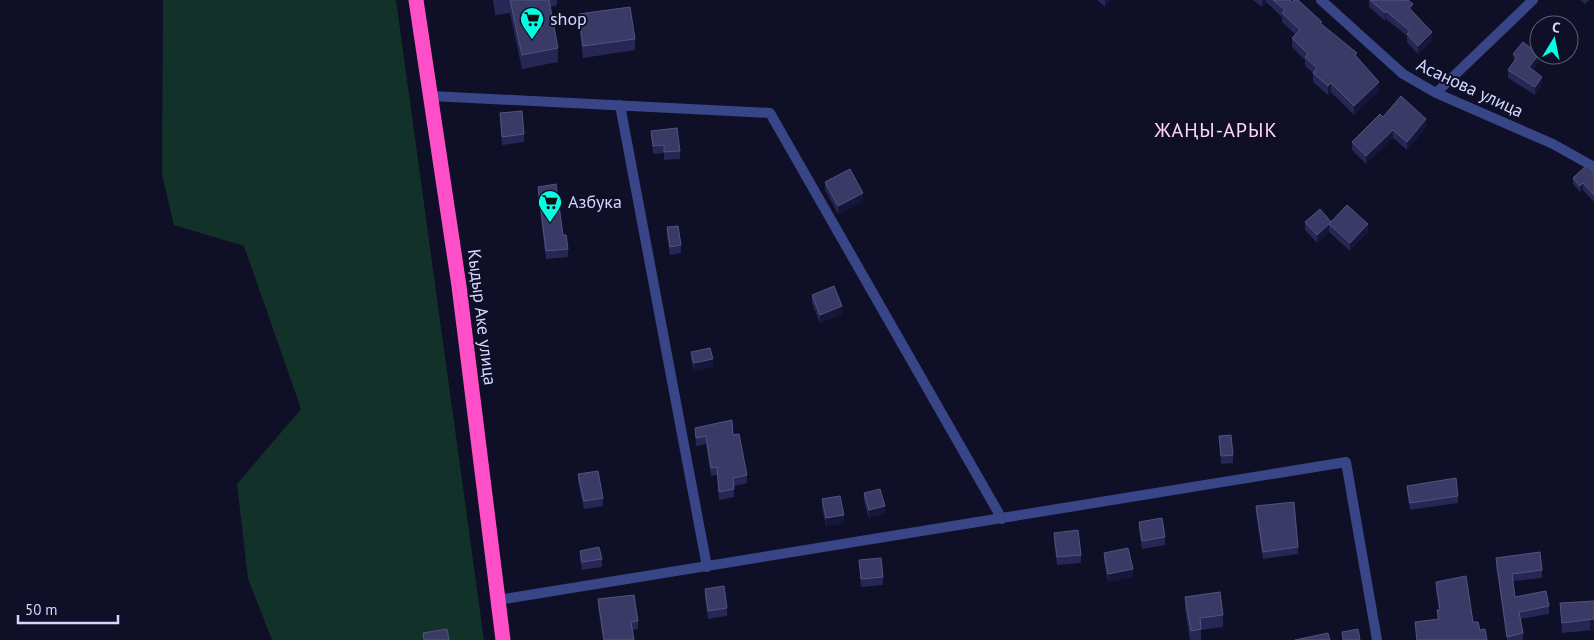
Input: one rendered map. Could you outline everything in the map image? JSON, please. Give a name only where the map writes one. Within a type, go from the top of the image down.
[{"type":"highway","name":"Кыдыр Аке улица","points":[[416,0],[459,286],[503,640]]},
{"type":"street","name":"Асанова улица","points":[[1321,0],[1403,74],[1436,93],[1553,144],[1594,166]]},
{"type":"street","points":[[1436,93],[1534,0]]},
{"type":"street","points":[[431,96],[770,113],[1002,519]]},
{"type":"street","points":[[620,106],[707,567]]},
{"type":"street","points":[[498,600],[1346,462],[1377,640]]},
{"type":"green space","points":[[163,0],[396,0],[484,640],[272,640],[248,579],[237,484],[301,409],[244,246],[174,225],[162,175]]},
{"type":"building","points":[[510,0],[549,0],[558,48],[522,55]]},
{"type":"building","points":[[1273,0],[1290,0],[1292,2],[1298,0],[1322,22],[1320,23],[1357,53],[1355,55],[1379,82],[1354,106],[1331,83],[1328,86],[1313,73],[1317,68],[1305,57],[1308,54],[1292,38],[1300,30],[1282,13],[1285,10]]},
{"type":"building","points":[[1370,0],[1408,0],[1413,4],[1409,8],[1432,32],[1418,46],[1407,34],[1410,31]]},
{"type":"building","points":[[630,7],[635,39],[583,46],[579,14]]},
{"type":"building","points":[[1523,42],[1529,46],[1529,65],[1531,65],[1529,67],[1542,77],[1535,87],[1508,70],[1517,57],[1513,54]]},
{"type":"building","points":[[1401,96],[1426,119],[1407,142],[1393,130],[1366,156],[1352,142],[1380,114],[1383,117]]},
{"type":"building","points":[[522,111],[524,134],[502,137],[500,113]]},
{"type":"building","points":[[677,128],[680,151],[664,152],[664,145],[653,146],[651,131]]},
{"type":"building","points":[[1587,165],[1594,173],[1594,195],[1583,183],[1580,186],[1573,178]]},
{"type":"building","points":[[850,169],[863,193],[838,206],[825,182]]},
{"type":"building","points":[[556,184],[563,235],[566,235],[568,249],[546,251],[538,187]]},
{"type":"building","points":[[1347,205],[1368,224],[1350,243],[1329,224]]},
{"type":"building","points":[[1320,209],[1331,222],[1317,235],[1305,222]]},
{"type":"building","points":[[678,226],[681,245],[670,247],[667,227]]},
{"type":"building","points":[[834,286],[842,306],[820,315],[812,295]]},
{"type":"building","points":[[710,348],[713,359],[694,363],[691,352]]},
{"type":"building","points":[[732,420],[733,435],[739,434],[747,475],[733,478],[734,489],[719,492],[717,467],[711,468],[706,436],[696,438],[695,428]]},
{"type":"building","points":[[1231,435],[1233,455],[1221,456],[1219,436]]},
{"type":"building","points":[[598,471],[603,498],[584,501],[578,474]]},
{"type":"building","points":[[1456,478],[1458,496],[1410,503],[1407,486]]},
{"type":"building","points":[[880,489],[885,506],[869,510],[864,493]]},
{"type":"building","points":[[840,496],[844,515],[826,518],[822,499]]},
{"type":"building","points":[[1294,502],[1298,547],[1263,552],[1256,506]]},
{"type":"building","points":[[1162,518],[1165,537],[1142,541],[1139,522]]},
{"type":"building","points":[[1078,530],[1081,555],[1057,557],[1054,533]]},
{"type":"building","points":[[599,547],[602,559],[582,562],[580,551]]},
{"type":"building","points":[[1128,548],[1133,569],[1108,574],[1104,553]]},
{"type":"building","points":[[1540,552],[1542,570],[1512,574],[1515,597],[1546,591],[1549,606],[1519,612],[1523,633],[1507,637],[1496,558]]},
{"type":"building","points":[[881,558],[883,577],[861,579],[859,560]]},
{"type":"building","points":[[1466,576],[1473,622],[1478,622],[1480,630],[1485,629],[1487,640],[1417,640],[1415,622],[1439,619],[1437,610],[1440,610],[1436,582]]},
{"type":"building","points":[[724,586],[727,608],[708,611],[705,589]]},
{"type":"building","points":[[1220,592],[1223,615],[1200,618],[1201,629],[1191,631],[1185,597]]},
{"type":"building","points":[[634,595],[638,621],[631,622],[634,640],[604,640],[598,599]]},
{"type":"building","points":[[1594,601],[1594,619],[1562,623],[1560,603]]},
{"type":"building","points":[[447,629],[449,640],[424,640],[423,633]]},
{"type":"building","points":[[1358,629],[1360,640],[1343,640],[1342,632]]},
{"type":"building","points":[[1328,633],[1330,640],[1295,640]]},
{"type":"place","name":"shop","points":[[532,40]]},
{"type":"place","name":"Азбука","points":[[550,223]]},
{"type":"district","name":"ЖАҢЫ-АРЫК","points":[[1216,130]]}]
